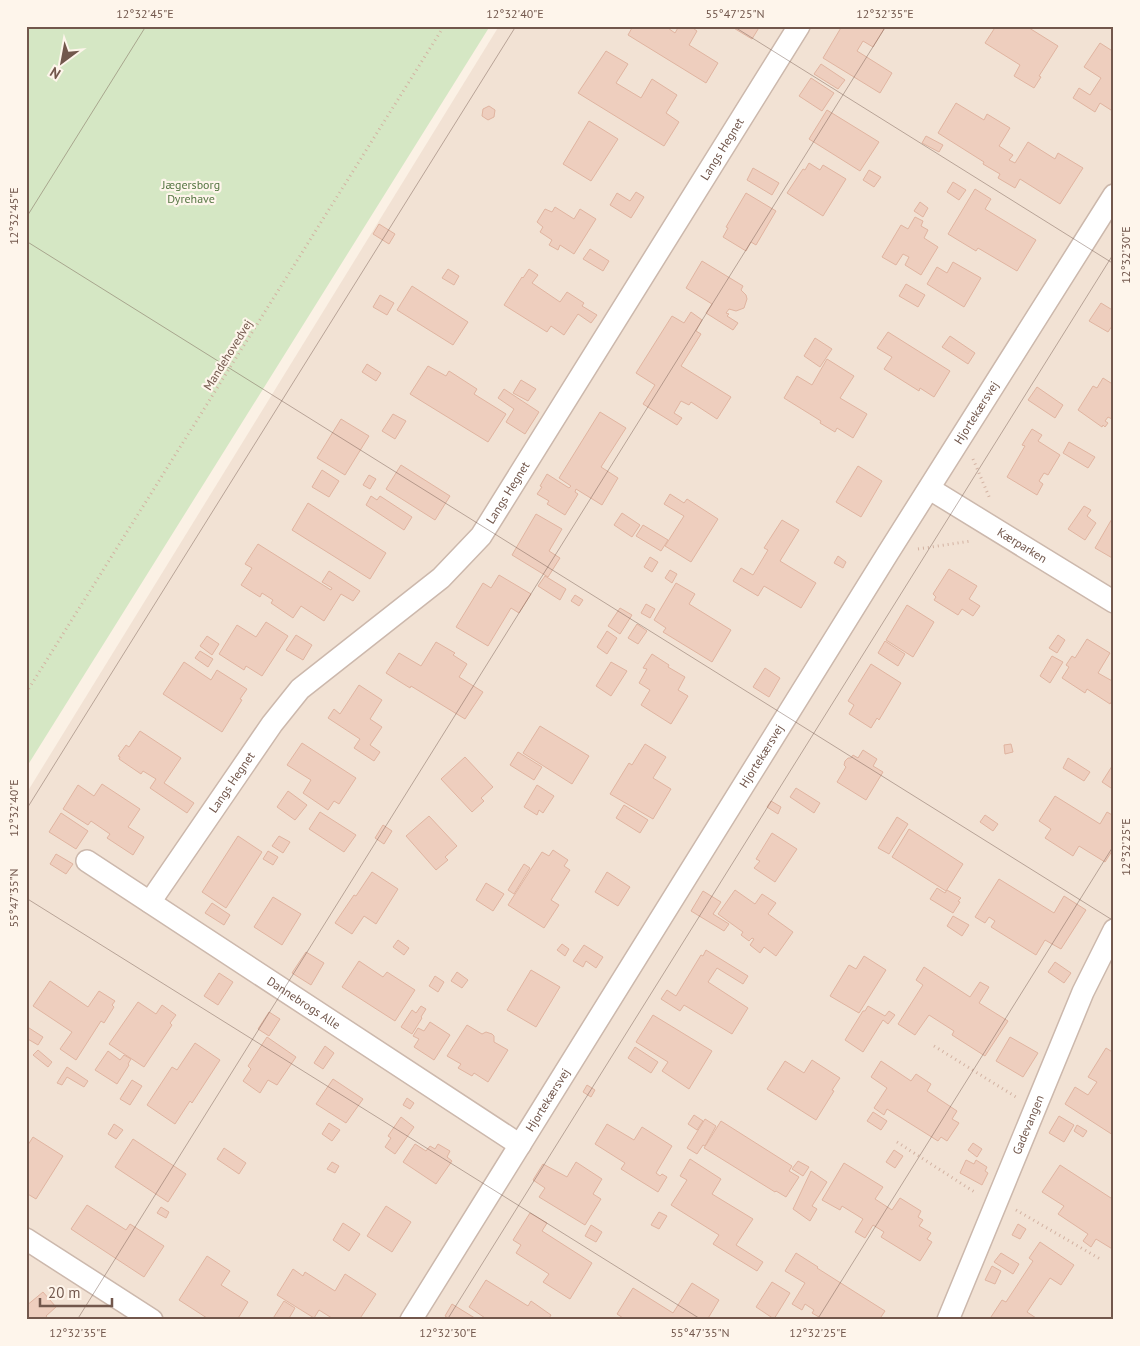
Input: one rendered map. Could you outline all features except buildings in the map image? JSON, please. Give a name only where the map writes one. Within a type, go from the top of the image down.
[{"type":"street","name":"Langs Hegnet","points":[[150,902],[272,724],[300,689],[441,578],[481,536],[799,26]]},
{"type":"street","name":"Hjortekærsvej","points":[[411,1320],[888,553],[1114,195]]},
{"type":"street","name":"Kærparken","points":[[930,489],[1114,602]]},
{"type":"street","name":"Dannebrogs Alle","points":[[87,861],[520,1145]]},
{"type":"street","name":"Gadevangen","points":[[948,1320],[1083,992],[1114,930]]},
{"type":"street","points":[[26,1239],[152,1320]]},
{"type":"path","name":"Mandehovedvej","points":[[26,693],[444,26]]},
{"type":"path","points":[[962,436],[991,500]]},
{"type":"path","points":[[888,553],[1007,536]]},
{"type":"path","points":[[934,1046],[1035,1109]]},
{"type":"path","points":[[897,1142],[996,1202],[1102,1260]]},
{"type":"shaded area","points":[[499,26],[1114,26],[1114,1320],[26,1320],[26,794]]},
{"type":"green space","name":"Jægersborg Dyrehave","points":[[26,26],[490,26],[26,768]]}]
